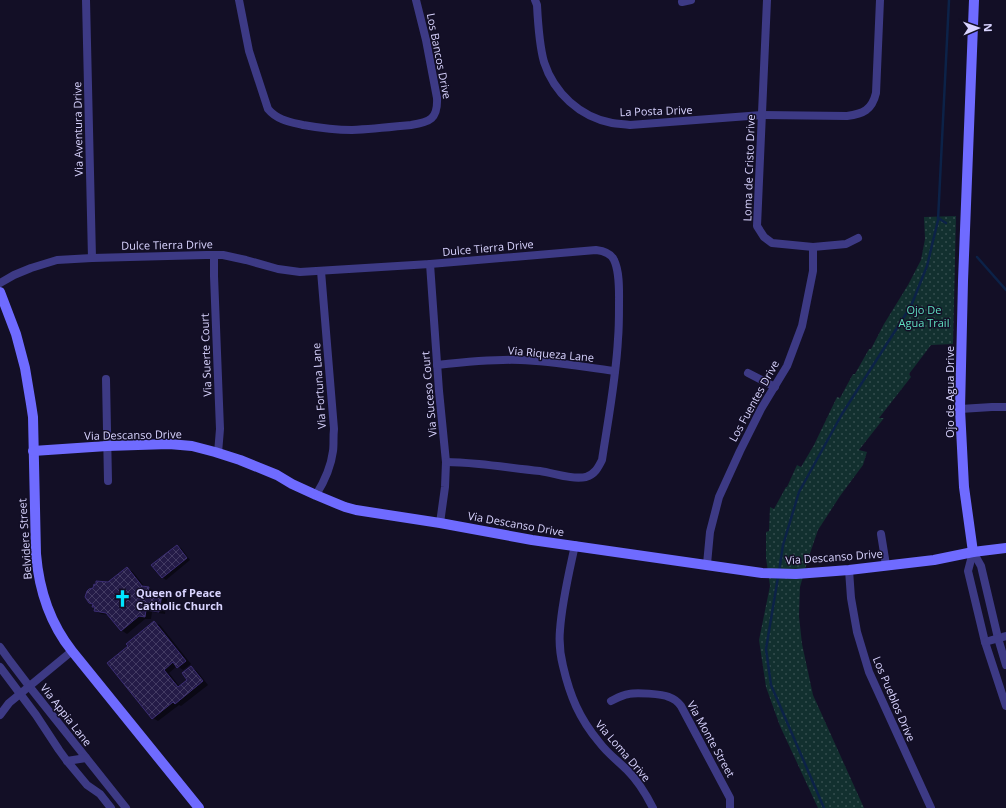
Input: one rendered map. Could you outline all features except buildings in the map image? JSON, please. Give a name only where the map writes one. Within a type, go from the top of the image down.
[{"type":"street","name":"Via Aventura Drive","points":[[86,0],[92,258]]},
{"type":"street","name":"Los Bancos Drive","points":[[238,0],[249,51],[268,109],[271,113],[280,119],[318,128],[352,130],[419,124],[435,115],[438,108],[437,98],[426,40],[416,0]]},
{"type":"street","name":"La Posta Drive","points":[[535,0],[540,44],[544,62],[554,84],[573,105],[587,114],[611,123],[630,125],[762,115],[847,116],[866,111],[875,100],[876,93],[880,0]]},
{"type":"street","points":[[682,2],[691,0]]},
{"type":"street","name":"Loma de Cristo Drive","points":[[766,0],[758,226],[764,237],[772,243],[813,247],[846,244],[858,238]]},
{"type":"street","name":"Ojo de Agua Drive","points":[[974,0],[963,281],[960,409],[964,487],[973,552],[968,571],[985,642],[1006,706]]},
{"type":"street","name":"Los Fuentes Drive","points":[[708,564],[710,532],[720,498],[761,409],[787,366],[802,326],[813,271],[813,247]]},
{"type":"street","name":"Dulce Tierra Drive","points":[[0,283],[14,275],[42,264],[57,260],[92,258],[223,255],[278,269],[300,272],[430,264],[596,250],[612,256],[618,270],[618,339],[613,390],[602,460],[594,474],[579,478],[496,466],[446,462]]},
{"type":"street","name":"Via Suerte Court","points":[[214,255],[220,429],[218,453]]},
{"type":"street","name":"Via Suceso Court","points":[[430,264],[442,430],[446,462],[445,487],[440,523]]},
{"type":"street","name":"Via Fortuna Lane","points":[[316,495],[330,465],[333,452],[334,429],[321,271]]},
{"type":"street","name":"Belvidere Street","points":[[0,292],[16,334],[25,368],[31,404],[36,554],[40,582],[49,612],[59,632],[72,651],[199,808]]},
{"type":"street","name":"Via Riqueza Lane","points":[[437,365],[478,361],[520,360],[615,371]]},
{"type":"street","points":[[748,373],[775,387]]},
{"type":"street","points":[[106,379],[108,481]]},
{"type":"street","points":[[960,409],[1006,407]]},
{"type":"street","name":"Via Descanso Drive","points":[[33,451],[169,444],[192,446],[218,453],[270,472],[316,495],[356,510],[440,523],[532,540],[708,564],[762,573],[796,574],[849,570],[934,560],[973,552],[1006,548]]},
{"type":"street","points":[[880,534],[886,565]]},
{"type":"street","name":"Via Loma Drive","points":[[575,545],[559,631],[562,660],[567,686],[586,726],[603,748],[640,786],[653,808]]},
{"type":"street","points":[[973,552],[982,566],[1002,637],[1006,666]]},
{"type":"street","name":"Los Pueblos Drive","points":[[849,570],[851,598],[857,632],[869,672],[931,808]]},
{"type":"street","points":[[985,642],[1002,637]]},
{"type":"street","name":"Via Appia Lane","points":[[0,647],[126,808]]},
{"type":"street","name":"Via Appia Lane","points":[[0,704],[9,702],[20,694],[72,651]]},
{"type":"street","points":[[0,668],[36,715],[67,761],[87,785],[100,794],[111,808]]},
{"type":"street","name":"Via Monte Street","points":[[611,701],[619,696],[635,693],[665,696],[676,700],[682,706],[730,798],[730,808]]},
{"type":"street","name":"Via Appia Lane","points":[[0,715],[9,702]]},
{"type":"street","name":"Via Appia Lane","points":[[67,761],[86,758]]},
{"type":"green space","name":"Ojo De Agua Trail","points":[[956,216],[953,344],[931,345],[909,374],[911,377],[879,418],[884,418],[859,450],[867,452],[863,465],[840,496],[818,530],[800,587],[799,616],[802,644],[813,695],[864,808],[818,808],[780,726],[766,687],[759,640],[770,586],[766,558],[766,532],[769,531],[770,507],[774,509],[787,487],[797,465],[801,467],[814,445],[837,397],[840,398],[853,374],[855,374],[869,349],[871,349],[884,324],[908,285],[921,260],[925,239],[924,217]]},
{"type":"waterway","points":[[779,572],[783,545],[799,492],[842,414],[911,306],[927,266],[938,220],[949,0]]},
{"type":"waterway","points":[[938,218],[946,223]]},
{"type":"waterway","points":[[977,257],[1006,290]]},
{"type":"waterway","points":[[778,577],[766,649],[771,685],[824,808]]},
{"type":"place","name":"Queen of Peace Catholic Church","points":[[123,599]]}]
